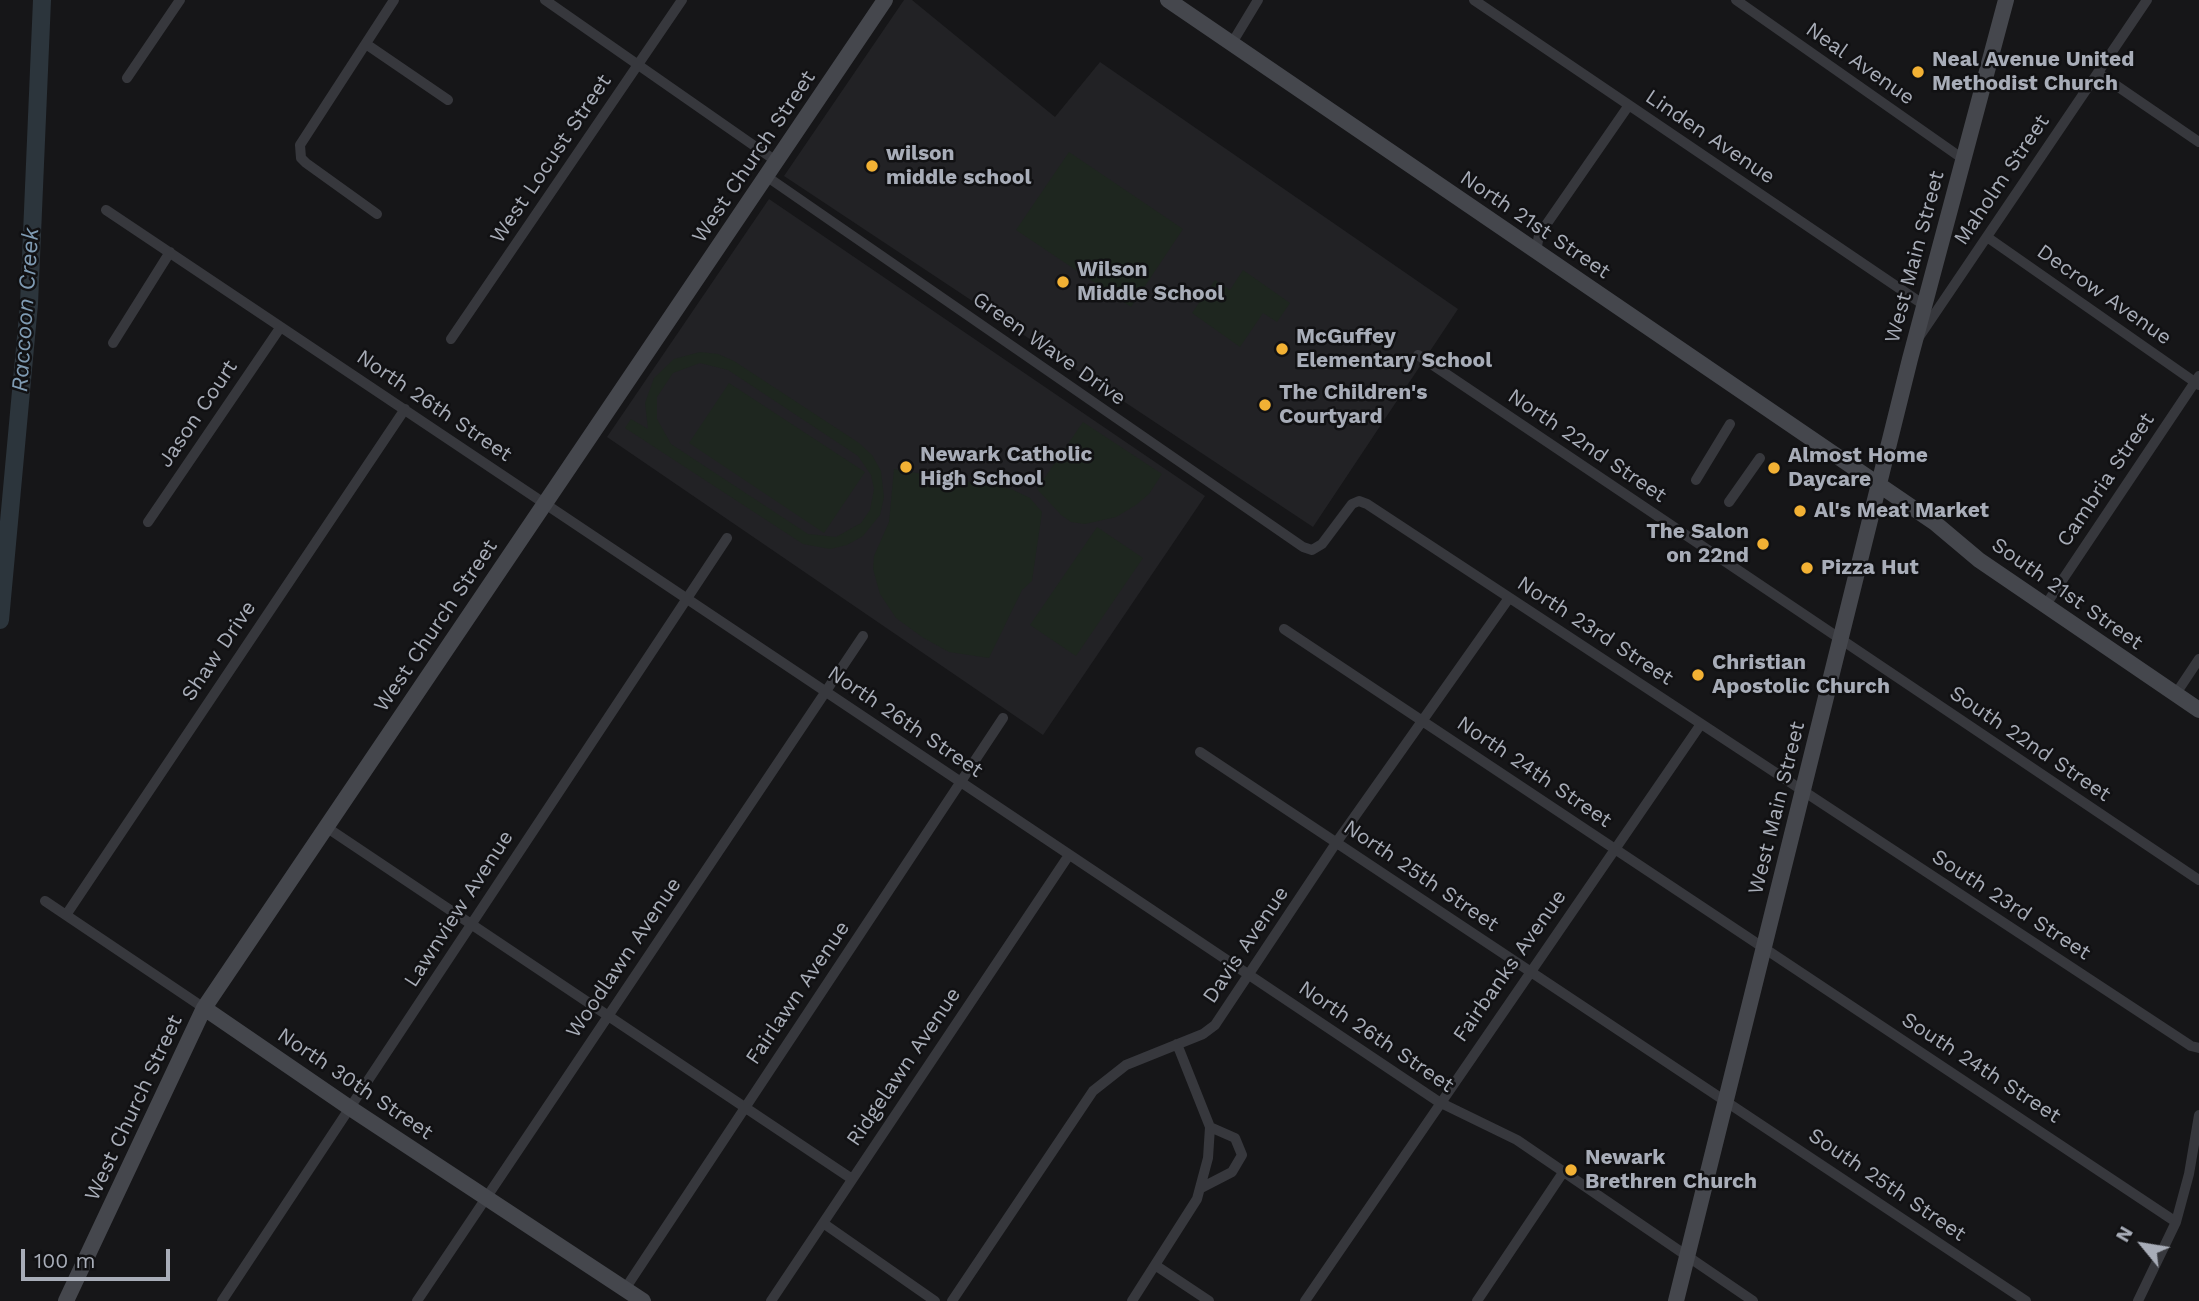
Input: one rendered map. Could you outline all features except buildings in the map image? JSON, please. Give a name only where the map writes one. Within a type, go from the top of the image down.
[{"type":"main road","name":"West Church Street","points":[[66,1301],[204,1008],[885,0]]},
{"type":"main road","name":"North 21st Street","points":[[1168,0],[1878,485]]},
{"type":"main road","name":"West Main Street","points":[[1676,1301],[1913,346],[2006,0]]},
{"type":"main road","name":"South 21st Street","points":[[1878,485],[1935,523],[1979,560],[2199,710]]},
{"type":"main road","name":"North 30th Street","points":[[204,1008],[350,1108],[643,1301]]},
{"type":"street","points":[[127,78],[180,0]]},
{"type":"street","points":[[377,214],[306,163],[300,150],[303,135],[394,0]]},
{"type":"street","points":[[545,0],[776,161]]},
{"type":"street","name":"West Locust Street","points":[[451,339],[682,0]]},
{"type":"street","points":[[1232,44],[1258,0]]},
{"type":"street","name":"Linden Avenue","points":[[1474,0],[1924,305]]},
{"type":"street","name":"Neal Avenue","points":[[1736,0],[1963,159]]},
{"type":"street","name":"Maholm Street","points":[[1913,346],[2147,0]]},
{"type":"street","points":[[366,44],[448,100]]},
{"type":"street","points":[[2098,74],[2199,142]]},
{"type":"street","points":[[1536,252],[1539,236],[1629,105]]},
{"type":"street","name":"Green Wave Drive","points":[[765,176],[1189,470],[1312,550],[1322,544],[1352,503],[1359,501],[1367,504]]},
{"type":"street","name":"North 26th Street","points":[[106,210],[1439,1102],[1517,1140],[1753,1301]]},
{"type":"street","name":"Decrow Avenue","points":[[1987,237],[2198,381]]},
{"type":"street","points":[[113,343],[170,252]]},
{"type":"street","name":"Jason Court","points":[[148,522],[281,328]]},
{"type":"street","name":"North 22nd Street","points":[[1418,355],[1840,640]]},
{"type":"street","name":"Cambria Street","points":[[2045,606],[2198,381]]},
{"type":"street","name":"Shaw Drive","points":[[66,915],[405,409]]},
{"type":"street","points":[[1696,480],[1730,425]]},
{"type":"street","points":[[1729,502],[1759,458]]},
{"type":"street","name":"North 23rd Street","points":[[1367,504],[1802,791]]},
{"type":"street","name":"Lawnview Avenue","points":[[222,1301],[727,538]]},
{"type":"street","name":"Davis Avenue","points":[[952,1301],[1093,1091],[1126,1065],[1203,1034],[1215,1025],[1336,843],[1509,598]]},
{"type":"street","name":"North 24th Street","points":[[1284,629],[1764,947]]},
{"type":"street","name":"Woodlawn Avenue","points":[[417,1301],[863,636]]},
{"type":"street","name":"South 22nd Street","points":[[1840,640],[2199,880]]},
{"type":"street","points":[[2175,695],[2199,659]]},
{"type":"street","name":"Fairlawn Avenue","points":[[625,1289],[1003,718]]},
{"type":"street","name":"Fairbanks Avenue","points":[[1305,1301],[1700,724]]},
{"type":"street","name":"North 25th Street","points":[[1200,752],[1725,1102]]},
{"type":"street","name":"South 23rd Street","points":[[1802,791],[2191,1046],[2199,1048]]},
{"type":"street","points":[[326,827],[852,1180]]},
{"type":"street","name":"Ridgelawn Avenue","points":[[771,1301],[1069,855]]},
{"type":"street","name":"North 30th Street","points":[[45,901],[204,1008]]},
{"type":"street","name":"South 24th Street","points":[[1764,947],[2176,1222]]},
{"type":"street","points":[[1132,1301],[1201,1188],[1210,1127],[1177,1044]]},
{"type":"street","name":"South 25th Street","points":[[1725,1102],[2026,1301]]},
{"type":"street","points":[[2138,1301],[2176,1222],[2189,1174],[2199,1115]]},
{"type":"street","points":[[1201,1188],[1232,1172],[1242,1156],[1235,1138],[1210,1127]]},
{"type":"street","points":[[1478,1300],[1564,1171]]},
{"type":"street","points":[[823,1223],[935,1301]]},
{"type":"street","points":[[1155,1265],[1209,1301]]},
{"type":"shaded area","points":[[904,0],[912,0],[1055,117],[1100,62],[1458,309],[1313,527],[784,176]]},
{"type":"shaded area","points":[[1069,152],[1183,229],[1131,307],[1016,230]]},
{"type":"shaded area","name":"Newark Catholic High School","points":[[769,199],[1205,496],[1043,735],[607,437]]},
{"type":"shaded area","points":[[1243,270],[1290,303],[1277,322],[1263,313],[1240,347],[1192,313],[1215,280],[1230,290]]},
{"type":"shaded area","points":[[700,352],[718,354],[734,361],[859,443],[872,455],[881,471],[884,497],[880,515],[863,536],[847,545],[830,549],[803,544],[625,428],[631,419],[648,429],[645,403],[654,378],[674,359]],"holes":[[[700,363],[728,370],[858,456],[871,475],[874,489],[870,510],[861,523],[836,537],[808,534],[671,444],[657,419],[657,397],[673,373]]]},
{"type":"shaded area","points":[[729,383],[865,472],[824,533],[689,443]]},
{"type":"shaded area","points":[[1083,422],[1162,474],[1149,494],[1136,505],[1116,517],[1085,524],[1071,522],[1061,515],[1037,489]]},
{"type":"shaded area","points":[[894,469],[1011,489],[1030,498],[1042,512],[1032,581],[1022,590],[989,658],[949,652],[922,637],[896,618],[880,594],[873,569],[874,556],[889,522]]},
{"type":"shaded area","points":[[1097,527],[1143,558],[1076,656],[1030,625]]},
{"type":"waterway","name":"Raccoon Creek","points":[[0,620],[29,304],[42,0]]},
{"type":"place","name":"Neal Avenue United Methodist Church","points":[[1918,72]]},
{"type":"place","name":"wilson middle school","points":[[872,166]]},
{"type":"place","name":"Wilson Middle School","points":[[1063,282]]},
{"type":"place","name":"McGuffey Elementary School","points":[[1282,349]]},
{"type":"place","name":"The Children's Courtyard","points":[[1265,405]]},
{"type":"place","name":"Newark Catholic High School","points":[[906,467]]},
{"type":"place","name":"Almost Home Daycare","points":[[1774,468]]},
{"type":"place","name":"Al's Meat Market","points":[[1800,511]]},
{"type":"place","name":"The Salon on 22nd","points":[[1763,544]]},
{"type":"place","name":"Pizza Hut","points":[[1807,568]]},
{"type":"place","name":"Christian Apostolic Church","points":[[1698,675]]},
{"type":"place","name":"Newark Brethren Church","points":[[1571,1170]]}]
